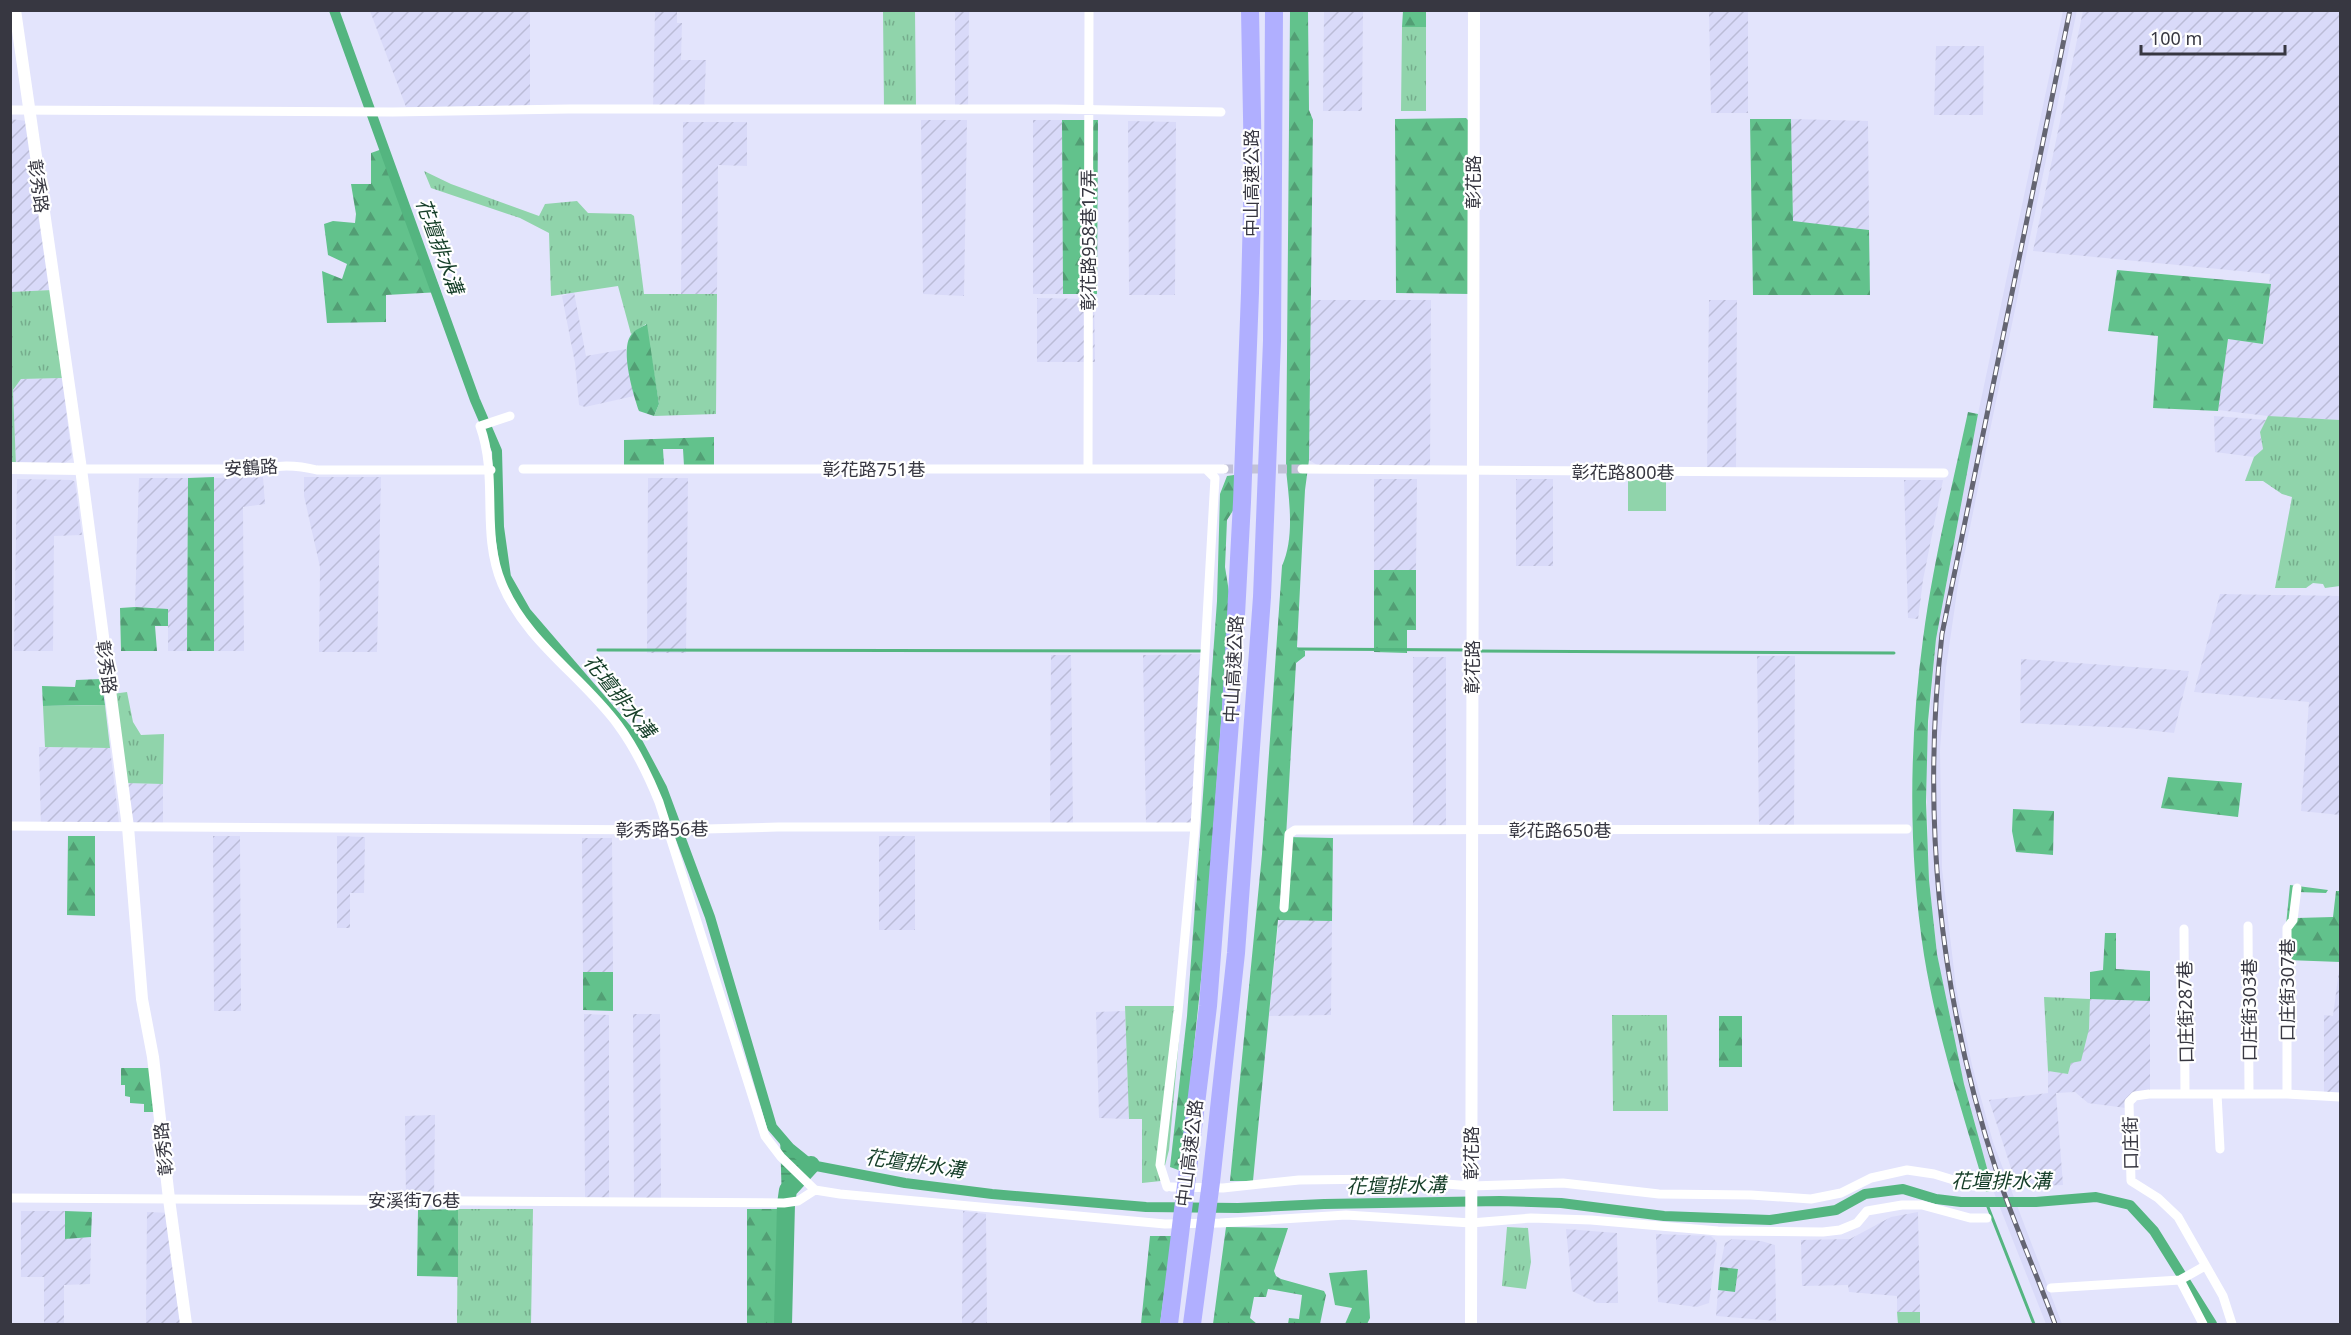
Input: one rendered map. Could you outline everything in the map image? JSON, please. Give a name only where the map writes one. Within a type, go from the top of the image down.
[{"type":"highway","name":"中山高速公路","points":[[1169,1324],[1180,1231],[1174,1185],[1208,1006],[1231,709],[1242,502],[1253,182],[1250,10]]},
{"type":"highway","name":"中山高速公路","points":[[1192,1324],[1211,1182],[1236,953],[1262,597],[1272,341],[1274,10]]},
{"type":"street","name":"彰秀路","points":[[15,10],[81,469],[129,827],[142,999],[153,1057],[186,1324]]},
{"type":"street","name":"彰花路958巷17弄","points":[[1088,469],[1089,10]]},
{"type":"street","name":"彰花路","points":[[1471,1324],[1474,10]]},
{"type":"street","points":[[10,110],[393,112],[569,109],[1221,112]]},
{"type":"street","points":[[510,416],[480,426],[490,470],[489,523],[495,561],[502,584],[530,630],[618,725],[648,774],[726,1008],[765,1136],[815,1190],[1164,1224],[1346,1215],[1591,1220],[1718,1231],[1823,1232],[1840,1230],[1857,1223],[1867,1211],[1902,1205],[1922,1205],[1970,1218],[1986,1218]]},
{"type":"street","name":"安鶴路","points":[[10,468],[261,469],[278,465],[317,470],[490,470]]},
{"type":"street","name":"彰花路751巷","points":[[523,469],[1224,469]]},
{"type":"street","points":[[1206,469],[1215,478],[1195,827],[1177,1021],[1161,1156],[1162,1171],[1174,1185],[1223,1188],[1299,1180],[1374,1179],[1471,1189],[1563,1183],[1659,1194],[1751,1195],[1812,1199],[1841,1193],[1871,1178],[1907,1170],[1934,1174],[1973,1186]]},
{"type":"street","name":"彰花路800巷","points":[[1302,469],[1944,473]]},
{"type":"street","name":"彰秀路56巷","points":[[10,826],[667,830],[778,826],[1195,827]]},
{"type":"street","name":"彰花路650巷","points":[[1284,908],[1289,834],[1295,830],[1907,829]]},
{"type":"street","name":"口庄街307巷","points":[[2287,1094],[2286,928],[2293,920],[2297,888]]},
{"type":"street","name":"口庄街303巷","points":[[2248,926],[2249,1094]]},
{"type":"street","name":"口庄街287巷","points":[[2184,929],[2186,1094]]},
{"type":"street","name":"口庄街","points":[[2232,1324],[2223,1296],[2203,1268],[2178,1217],[2158,1198],[2131,1181],[2129,1102],[2135,1096],[2186,1094],[2287,1094],[2340,1097]]},
{"type":"street","points":[[2217,1094],[2220,1149]]},
{"type":"street","name":"安溪街76巷","points":[[10,1198],[784,1203],[798,1201],[815,1190]]},
{"type":"street","points":[[2052,1288],[2182,1279],[2203,1268]]},
{"type":"street","points":[[2182,1279],[2202,1324]]},
{"type":"shaded area","points":[[2077,10],[1958,585],[1946,668],[1940,750],[1942,869],[1956,987],[1972,1065],[1993,1142],[2062,1324],[2046,1324],[1993,1190],[1964,1084],[1948,1014],[1937,954],[1929,880],[1926,762],[1936,639],[1978,414],[2063,11]]},
{"type":"shaded area","points":[[370,11],[530,11],[530,109],[406,107]]},
{"type":"shaded area","points":[[655,11],[677,11],[677,23],[682,23],[681,60],[706,60],[704,111],[653,110]]},
{"type":"shaded area","points":[[955,11],[969,11],[968,110],[955,109]]},
{"type":"shaded area","points":[[1324,11],[1363,11],[1362,111],[1323,111]]},
{"type":"shaded area","points":[[1709,11],[1748,11],[1748,113],[1711,113]]},
{"type":"shaded area","points":[[2083,11],[2340,11],[2340,420],[2268,416],[2218,410],[2228,339],[2264,344],[2270,274],[2033,251]]},
{"type":"shaded area","points":[[1936,46],[1984,46],[1983,115],[1934,115]]},
{"type":"shaded area","points":[[10,119],[27,121],[52,290],[11,292]]},
{"type":"shaded area","points":[[1791,119],[1868,121],[1869,230],[1793,222]]},
{"type":"shaded area","points":[[921,120],[967,120],[964,296],[923,294]]},
{"type":"shaded area","points":[[1033,120],[1062,120],[1063,294],[1033,294]]},
{"type":"shaded area","points":[[1128,121],[1176,122],[1175,295],[1129,295]]},
{"type":"shaded area","points":[[683,122],[747,122],[747,166],[718,165],[717,294],[681,294]]},
{"type":"shaded area","points":[[574,292],[586,356],[626,349],[634,396],[585,407],[579,405],[575,363],[562,296]]},
{"type":"shaded area","points":[[1037,298],[1094,299],[1095,362],[1037,362]]},
{"type":"shaded area","points":[[1311,300],[1431,300],[1430,470],[1322,468],[1309,460]]},
{"type":"shaded area","points":[[1709,300],[1737,300],[1736,471],[1707,470]]},
{"type":"shaded area","points":[[62,378],[72,458],[62,465],[16,466],[13,390],[21,379]]},
{"type":"shaded area","points":[[2214,416],[2267,420],[2260,432],[2263,449],[2254,457],[2215,452]]},
{"type":"shaded area","points":[[263,477],[265,504],[243,507],[244,651],[214,651],[214,478]]},
{"type":"shaded area","points":[[304,477],[381,477],[377,652],[319,652],[320,567],[304,496]]},
{"type":"shaded area","points":[[139,478],[188,478],[187,651],[168,651],[168,609],[135,607]]},
{"type":"shaded area","points":[[648,478],[688,478],[686,653],[647,653]]},
{"type":"shaded area","points":[[17,479],[72,480],[75,482],[82,535],[54,536],[53,651],[14,651]]},
{"type":"shaded area","points":[[1374,479],[1417,479],[1416,570],[1374,570]]},
{"type":"shaded area","points":[[1516,479],[1553,479],[1553,566],[1516,566]]},
{"type":"shaded area","points":[[1904,480],[1943,480],[1923,580],[1918,619],[1908,618]]},
{"type":"shaded area","points":[[2220,594],[2340,596],[2340,815],[2301,811],[2309,702],[2194,692]]},
{"type":"shaded area","points":[[1206,654],[1193,824],[1146,825],[1143,655]]},
{"type":"shaded area","points":[[1051,655],[1071,655],[1073,825],[1050,824]]},
{"type":"shaded area","points":[[1757,656],[1795,656],[1794,828],[1759,828]]},
{"type":"shaded area","points":[[1413,657],[1446,657],[1446,827],[1413,827]]},
{"type":"shaded area","points":[[2021,659],[2189,671],[2174,733],[2130,728],[2020,723]]},
{"type":"shaded area","points":[[39,747],[110,748],[119,823],[41,827]]},
{"type":"shaded area","points":[[125,783],[163,784],[163,826],[130,826]]},
{"type":"shaded area","points":[[213,836],[240,836],[241,1011],[214,1011]]},
{"type":"shaded area","points":[[337,836],[365,837],[364,893],[350,893],[350,928],[337,928]]},
{"type":"shaded area","points":[[879,836],[915,836],[915,930],[879,930]]},
{"type":"shaded area","points":[[582,838],[612,838],[613,972],[583,972]]},
{"type":"shaded area","points":[[1279,920],[1332,921],[1331,1015],[1269,1016]]},
{"type":"shaded area","points":[[2340,962],[2340,1095],[2324,1093],[2324,1015],[2333,1016]]},
{"type":"shaded area","points":[[2090,999],[2150,1001],[2150,1092],[2132,1093],[2126,1108],[2088,1103],[2075,1092],[2056,1093],[2063,1185],[2017,1187],[1989,1100],[2048,1093],[2048,1071],[2068,1074],[2071,1063],[2089,1029]]},
{"type":"shaded area","points":[[1125,1011],[1129,1119],[1099,1118],[1096,1012]]},
{"type":"shaded area","points":[[584,1014],[609,1015],[609,1200],[585,1200]]},
{"type":"shaded area","points":[[633,1014],[660,1014],[661,1200],[634,1200]]},
{"type":"shaded area","points":[[435,1115],[434,1200],[406,1200],[405,1116]]},
{"type":"shaded area","points":[[775,1123],[790,1148],[811,1165],[788,1190],[786,1204],[782,1204],[780,1135]]},
{"type":"shaded area","points":[[21,1211],[65,1211],[66,1239],[91,1237],[90,1284],[64,1285],[64,1324],[44,1324],[44,1277],[21,1277]]},
{"type":"shaded area","points":[[963,1211],[986,1214],[987,1324],[962,1324]]},
{"type":"shaded area","points":[[147,1212],[172,1213],[185,1324],[146,1324]]},
{"type":"shaded area","points":[[1918,1212],[1920,1312],[1897,1312],[1897,1296],[1849,1292],[1848,1285],[1802,1286],[1801,1240],[1850,1239],[1891,1217]]},
{"type":"shaded area","points":[[1566,1229],[1617,1233],[1618,1303],[1597,1303],[1572,1291]]},
{"type":"shaded area","points":[[1656,1234],[1711,1236],[1714,1239],[1717,1243],[1709,1303],[1697,1307],[1658,1302]]},
{"type":"shaded area","points":[[1732,1239],[1761,1241],[1775,1245],[1776,1321],[1716,1316],[1718,1290],[1735,1292],[1737,1270],[1720,1267],[1725,1243]]},
{"type":"green space","points":[[883,11],[915,11],[916,109],[884,110]]},
{"type":"green space","points":[[1290,11],[1308,11],[1309,110],[1313,120],[1309,460],[1305,490],[1297,647],[1305,651],[1305,656],[1296,663],[1286,837],[1333,838],[1332,921],[1278,920],[1253,1181],[1230,1181],[1262,854],[1282,566],[1290,531],[1286,469]]},
{"type":"green space","points":[[1403,11],[1426,11],[1426,27],[1402,27]]},
{"type":"green space","points":[[1402,27],[1426,27],[1426,111],[1401,111]]},
{"type":"green space","points":[[1466,118],[1471,123],[1471,294],[1396,293],[1395,119]]},
{"type":"green space","points":[[1750,119],[1791,119],[1793,221],[1869,230],[1870,295],[1753,295]]},
{"type":"green space","points":[[1062,120],[1098,120],[1097,294],[1063,294]]},
{"type":"green space","points":[[385,148],[441,292],[386,295],[386,322],[327,323],[322,271],[342,279],[347,264],[328,255],[324,224],[333,221],[355,223],[356,214],[351,184],[371,184],[371,153]]},
{"type":"green space","points":[[424,171],[451,184],[539,216],[545,204],[577,201],[588,213],[631,214],[634,216],[644,294],[717,294],[716,414],[654,416],[659,404],[646,324],[631,334],[618,286],[551,296],[549,233],[520,218],[431,188]]},
{"type":"green space","points":[[2117,270],[2271,284],[2263,344],[2228,339],[2218,411],[2153,408],[2158,336],[2108,331]]},
{"type":"green space","points":[[52,290],[62,378],[21,379],[13,390],[16,466],[11,466],[11,292]]},
{"type":"green space","points":[[647,324],[659,404],[654,416],[639,411],[627,361],[628,342],[631,335]]},
{"type":"green space","points":[[1968,412],[1978,414],[1936,639],[1928,721],[1926,802],[1929,880],[1937,954],[1964,1084],[1993,1190],[1986,1192],[1951,1074],[1929,985],[1915,876],[1912,797],[1918,678],[1927,610]]},
{"type":"green space","points":[[2268,416],[2340,420],[2340,586],[2325,588],[2323,584],[2313,583],[2306,588],[2275,588],[2292,497],[2282,494],[2263,481],[2245,481],[2254,457],[2263,449],[2260,432]]},
{"type":"green space","points":[[714,437],[714,468],[684,466],[683,449],[663,449],[664,465],[624,465],[624,440]]},
{"type":"green space","points":[[1234,475],[1234,509],[1227,520],[1225,567],[1230,598],[1206,932],[1181,1171],[1170,1167],[1187,1016],[1217,601],[1220,494],[1227,476]]},
{"type":"green space","points":[[214,477],[214,651],[187,651],[188,478]]},
{"type":"green space","points":[[1628,480],[1666,480],[1666,511],[1628,511]]},
{"type":"green space","points":[[1374,570],[1416,570],[1416,630],[1407,630],[1407,653],[1374,652]]},
{"type":"green space","points":[[120,608],[168,609],[168,626],[155,626],[157,651],[121,651]]},
{"type":"green space","points":[[101,679],[105,705],[43,706],[42,686],[75,687],[76,680]]},
{"type":"green space","points":[[127,692],[133,722],[141,735],[164,734],[163,784],[125,783],[112,694]]},
{"type":"green space","points":[[105,705],[110,748],[45,747],[43,706]]},
{"type":"green space","points":[[2168,777],[2242,783],[2238,817],[2161,808]]},
{"type":"green space","points":[[2013,809],[2054,811],[2053,855],[2016,852],[2012,831]]},
{"type":"green space","points":[[68,836],[95,836],[95,916],[67,915]]},
{"type":"green space","points":[[2290,885],[2328,890],[2326,893],[2298,892],[2297,918],[2333,917],[2336,891],[2340,891],[2340,962],[2287,960],[2286,925]]},
{"type":"green space","points":[[2105,933],[2116,933],[2116,969],[2150,971],[2150,1001],[2090,999],[2090,972],[2103,970]]},
{"type":"green space","points":[[583,972],[613,972],[613,1011],[583,1010]]},
{"type":"green space","points":[[2044,997],[2090,999],[2089,1029],[2081,1061],[2071,1063],[2068,1074],[2048,1071]]},
{"type":"green space","points":[[1125,1006],[1182,1006],[1169,1150],[1161,1181],[1142,1183],[1142,1119],[1129,1119]]},
{"type":"green space","points":[[1612,1015],[1667,1015],[1668,1111],[1613,1111]]},
{"type":"green space","points":[[1719,1016],[1742,1016],[1742,1067],[1719,1067]]},
{"type":"green space","points":[[121,1068],[154,1068],[159,1112],[144,1112],[144,1104],[130,1103],[130,1097],[125,1096],[125,1085],[121,1085]]},
{"type":"green space","points":[[458,1209],[533,1209],[531,1324],[457,1324]]},
{"type":"green space","points":[[458,1209],[458,1277],[417,1276],[418,1210]]},
{"type":"green space","points":[[747,1209],[784,1209],[783,1324],[747,1324]]},
{"type":"green space","points":[[65,1211],[92,1212],[91,1237],[65,1239]]},
{"type":"green space","points":[[1226,1227],[1288,1228],[1274,1271],[1281,1279],[1324,1291],[1326,1295],[1320,1324],[1288,1324],[1289,1318],[1299,1319],[1302,1295],[1268,1289],[1266,1297],[1254,1297],[1250,1318],[1257,1324],[1213,1324]]},
{"type":"green space","points":[[1507,1227],[1528,1228],[1531,1262],[1526,1289],[1502,1286]]},
{"type":"green space","points":[[1150,1236],[1172,1236],[1160,1324],[1141,1324]]},
{"type":"green space","points":[[1720,1267],[1738,1269],[1735,1292],[1718,1290]]},
{"type":"green space","points":[[1367,1270],[1370,1318],[1367,1324],[1345,1324],[1352,1308],[1335,1305],[1329,1273]]},
{"type":"green space","points":[[1897,1312],[1920,1312],[1920,1324],[1898,1324]]},
{"type":"waterway","name":"花壇排水溝","points":[[334,10],[475,400],[497,451],[499,527],[506,577],[526,612],[637,741],[662,788],[710,917],[772,1127],[790,1148],[811,1165],[905,1183],[992,1194],[1146,1207],[1238,1208],[1500,1201],[1561,1203],[1664,1216],[1770,1220],[1836,1210],[1865,1194],[1903,1189],[1936,1199],[1961,1202],[2036,1202],[2096,1197],[2130,1205],[2154,1231],[2212,1324]]},
{"type":"waterway","points":[[1299,649],[1469,650]]},
{"type":"waterway","points":[[598,650],[1202,651]]},
{"type":"waterway","points":[[1475,651],[1894,653]]},
{"type":"waterway","points":[[783,1324],[788,1190],[811,1165]]},
{"type":"waterway","points":[[1986,1202],[2034,1324]]},
{"type":"tunnel","points":[[1224,469],[1302,469]]},
{"type":"railway","points":[[2055,1324],[1998,1176],[1978,1110],[1962,1043],[1949,976],[1940,908],[1935,840],[1934,772],[1936,703],[1942,634],[2070,10]]}]
